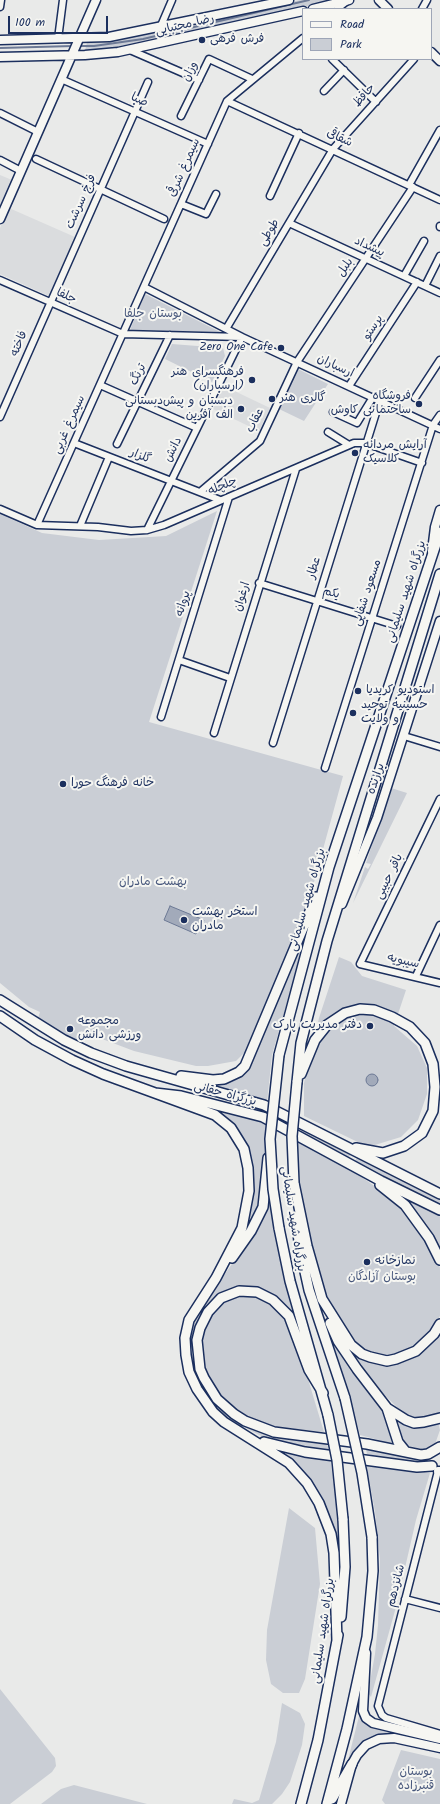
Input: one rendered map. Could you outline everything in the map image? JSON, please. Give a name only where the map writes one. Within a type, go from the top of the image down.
[{"type":"highway","name":"بزرگراه شهید سلیمانی","points":[[301,1804],[318,1740],[337,1641],[344,1594],[344,1519],[337,1460],[328,1414],[290,1281],[273,1189],[270,1139],[279,1055],[329,867],[440,532]]},
{"type":"highway","name":"بزرگراه شهید سلیمانی","points":[[328,1804],[347,1729],[367,1637],[373,1570],[372,1538],[362,1473],[345,1398],[309,1290],[298,1236],[292,1136],[302,1043],[327,941],[440,574]]},
{"type":"highway","points":[[150,1072],[213,1080],[228,1077],[239,1072],[245,1066],[329,867]]},
{"type":"highway","name":"بزرگراه حقانی","points":[[0,1000],[58,1037],[92,1053],[150,1072],[264,1105],[440,1194]]},
{"type":"highway","points":[[297,1082],[315,1040],[327,1025],[345,1013],[360,1009],[374,1010],[392,1017],[410,1027],[425,1043],[433,1064],[435,1087],[433,1110],[422,1133],[404,1146],[383,1153],[348,1147]]},
{"type":"highway","name":"بزرگراه حقانی","points":[[0,1016],[35,1040],[72,1060],[103,1074],[155,1093],[181,1096],[263,1117],[358,1169],[440,1210]]},
{"type":"highway","points":[[155,1093],[216,1115],[231,1128],[244,1149],[248,1172],[249,1191],[247,1210],[238,1239],[216,1278],[189,1320],[185,1338],[189,1372],[197,1390],[213,1412],[224,1422],[253,1439],[293,1466],[309,1487],[323,1511],[331,1534],[335,1563],[337,1641]]},
{"type":"highway","points":[[216,1278],[236,1254],[251,1231],[260,1213],[265,1194],[270,1139]]},
{"type":"highway","points":[[358,1169],[406,1206],[430,1238],[440,1260]]},
{"type":"highway","points":[[294,1183],[307,1246],[322,1299],[338,1341],[356,1369],[387,1408],[406,1420],[414,1423],[440,1418]]},
{"type":"highway","points":[[323,1393],[309,1370],[289,1316],[273,1300],[257,1292],[239,1291],[221,1298],[208,1312],[200,1328],[197,1340],[200,1369],[209,1388],[217,1399],[234,1414],[256,1426],[274,1432],[367,1444],[420,1455],[428,1454],[440,1447]]},
{"type":"highway","points":[[322,1299],[351,1345],[362,1354],[378,1359],[396,1359],[416,1351],[434,1334],[440,1324]]},
{"type":"highway","points":[[387,1408],[398,1442],[406,1452]]},
{"type":"highway","points":[[253,1439],[293,1450],[437,1469]]},
{"type":"highway","points":[[420,1455],[437,1469]]},
{"type":"highway","points":[[328,1804],[352,1764]]},
{"type":"main road","points":[[0,219],[96,0]]},
{"type":"main road","name":"رضا مجتبایی","points":[[0,40],[109,37],[160,28],[289,0]]},
{"type":"main road","points":[[379,0],[387,8]]},
{"type":"main road","points":[[318,8],[348,1]]},
{"type":"main road","name":"رضا مجتبایی","points":[[0,58],[71,56],[130,50],[302,11]]},
{"type":"main road","points":[[432,53],[440,61]]},
{"type":"main road","points":[[432,554],[433,538],[440,510]]},
{"type":"main road","name":"برازنده","points":[[327,941],[377,818],[440,621]]},
{"type":"main road","points":[[367,1637],[363,1711],[366,1718],[373,1723],[440,1734]]},
{"type":"main road","points":[[341,1804],[352,1764],[357,1755],[366,1745],[379,1739],[409,1740],[440,1748]]},
{"type":"street","points":[[0,7],[1,0]]},
{"type":"street","points":[[58,39],[63,0]]},
{"type":"street","points":[[160,28],[172,0]]},
{"type":"street","points":[[338,8],[348,1]]},
{"type":"street","name":"سیمرغ شرقی","points":[[123,334],[227,101],[302,39]]},
{"type":"street","points":[[130,50],[199,80]]},
{"type":"street","name":"وزان","points":[[181,116],[209,59],[252,79]]},
{"type":"street","points":[[333,60],[376,102]]},
{"type":"street","name":"حافظ","points":[[333,149],[413,60]]},
{"type":"street","points":[[324,91],[344,70]]},
{"type":"street","name":"صبا","points":[[61,78],[208,144]]},
{"type":"street","name":"فرخ سرشت","points":[[50,302],[148,82]]},
{"type":"street","name":"شقاقی","points":[[227,101],[440,200]]},
{"type":"street","points":[[0,114],[38,132]]},
{"type":"street","name":"بلبل","points":[[297,362],[366,258],[411,186],[440,130]]},
{"type":"street","points":[[270,196],[298,133]]},
{"type":"street","name":"طوطی","points":[[226,329],[333,149]]},
{"type":"street","points":[[36,159],[164,219]]},
{"type":"street","points":[[0,160],[21,171]]},
{"type":"street","points":[[181,204],[206,214],[216,194]]},
{"type":"street","name":"پیشداد","points":[[289,223],[440,293]]},
{"type":"street","points":[[404,276],[424,241]]},
{"type":"street","points":[[425,286],[440,256]]},
{"type":"street","name":"جلفا","points":[[0,280],[123,334]]},
{"type":"street","name":"پرستو","points":[[349,386],[417,282]]},
{"type":"street","name":"ارسباران","points":[[144,287],[242,337],[440,429]]},
{"type":"street","name":"فاخته","points":[[0,417],[50,302]]},
{"type":"street","name":"ارسباران","points":[[123,334],[242,337]]},
{"type":"street","name":"سیمرغ غربی","points":[[37,525],[123,334]]},
{"type":"street","name":"ترنگ","points":[[117,444],[170,336]]},
{"type":"street","name":"دانش","points":[[147,530],[242,337]]},
{"type":"street","points":[[415,398],[440,361]]},
{"type":"street","name":"عقاب","points":[[200,492],[260,441],[297,362]]},
{"type":"street","points":[[100,385],[197,428]]},
{"type":"street","points":[[333,412],[357,423],[373,397]]},
{"type":"street","name":"عطار","points":[[273,743],[365,443],[380,400]]},
{"type":"street","name":"مسعود شفاپی","points":[[325,768],[433,425],[440,415]]},
{"type":"street","points":[[328,432],[349,444]]},
{"type":"street","name":"گلزار","points":[[74,443],[220,500]]},
{"type":"street","name":"چلچله","points":[[0,509],[26,522],[37,525],[80,526],[131,531],[147,530],[296,469],[349,444],[365,443],[422,463]]},
{"type":"street","points":[[80,526],[109,457]]},
{"type":"street","name":"ارغوان","points":[[214,733],[259,583],[296,469]]},
{"type":"street","name":"پروانه","points":[[161,717],[228,497]]},
{"type":"street","name":"یکم","points":[[259,583],[397,626]]},
{"type":"street","points":[[179,660],[230,678]]},
{"type":"street","points":[[404,736],[440,747]]},
{"type":"street","name":"باقر حبیبی","points":[[360,964],[440,800]]},
{"type":"street","points":[[416,976],[440,925]]},
{"type":"street","name":"سیبویه","points":[[360,964],[416,976],[440,983]]},
{"type":"street","name":"شانزدهم","points":[[437,1469],[378,1706],[382,1716],[386,1718],[440,1734]]},
{"type":"street","points":[[405,1599],[440,1608]]},
{"type":"shaded area","points":[[0,175],[12,180],[0,206]]},
{"type":"shaded area","points":[[9,208],[75,237],[49,296],[0,274],[0,228]]},
{"type":"shaded area","name":"دبستان و پیش‌دبستانی الف آفرین","points":[[224,386],[270,408],[259,431],[213,409]]},
{"type":"green space","points":[[300,0],[338,0],[106,49],[85,51],[87,42],[132,37]]},
{"type":"green space","name":"بوستان جلفا","points":[[145,294],[220,332],[130,330]]},
{"type":"green space","points":[[172,344],[223,348],[225,356],[212,382],[165,359]]},
{"type":"green space","points":[[298,369],[328,384],[304,421],[279,409]]},
{"type":"green space","name":"بهشت مادران","points":[[217,511],[149,722],[343,776],[310,897],[293,945],[252,1045],[236,1061],[208,1066],[196,1066],[134,1051],[81,1031],[76,1041],[38,1018],[40,1012],[29,1007],[0,983],[0,514],[42,533],[99,540],[166,536]]},
{"type":"green space","points":[[391,788],[407,793],[353,903],[365,867],[368,869],[371,864],[366,863]]},
{"type":"green space","points":[[316,901],[272,1055],[267,1102],[196,1081],[237,1077]]},
{"type":"green space","points":[[339,957],[351,962],[362,976],[406,990],[394,1026],[417,1046],[427,1068],[427,1094],[418,1120],[401,1137],[368,1147],[304,1116],[304,1083],[319,1018]]},
{"type":"green space","points":[[190,1101],[266,1123],[264,1195],[260,1209],[233,1252],[246,1220],[242,1140]]},
{"type":"green space","points":[[301,1124],[352,1153],[347,1160],[301,1134]]},
{"type":"green space","name":"بوستان آزادگان","points":[[297,1138],[350,1169],[403,1206],[436,1257],[440,1268],[440,1316],[421,1344],[391,1357],[379,1356],[359,1348],[331,1309],[310,1246],[301,1202],[297,1172]]},
{"type":"green space","points":[[358,1157],[440,1197],[440,1208],[353,1163]]},
{"type":"green space","points":[[269,1164],[274,1221],[283,1271],[291,1306],[310,1363],[295,1324],[255,1289],[213,1301],[195,1355],[218,1403],[280,1437],[327,1444],[329,1450],[298,1447],[265,1438],[232,1421],[214,1407],[201,1387],[192,1363],[190,1350],[192,1328],[198,1313],[252,1235]]},
{"type":"green space","points":[[395,1194],[440,1213],[440,1253]]},
{"type":"green space","points":[[304,1249],[320,1305],[329,1328],[337,1346],[385,1413],[393,1440],[390,1443],[360,1435],[355,1416],[317,1306]]},
{"type":"green space","points":[[256,1294],[281,1309],[295,1336],[324,1432],[276,1427],[241,1416],[220,1399],[202,1367],[200,1337],[217,1304],[233,1295]]},
{"type":"green space","points":[[440,1333],[440,1412],[427,1420],[413,1417],[402,1412],[365,1376],[351,1357],[344,1340],[351,1349],[400,1362],[421,1353]]},
{"type":"green space","points":[[391,1414],[398,1419],[438,1422],[440,1430],[434,1447],[426,1450],[401,1444]]},
{"type":"green space","points":[[271,1447],[299,1455],[330,1458],[336,1498],[339,1558],[325,1511]]},
{"type":"green space","points":[[366,1449],[408,1458],[415,1458],[419,1460],[420,1463],[404,1462],[367,1454]]},
{"type":"green space","points":[[366,1462],[430,1473],[416,1520],[396,1607],[371,1697],[368,1693],[375,1654],[378,1625],[380,1559],[375,1512]]},
{"type":"green space","points":[[289,1508],[315,1528],[320,1584],[305,1679],[299,1693],[283,1693],[271,1684],[266,1660],[267,1630]]},
{"type":"green space","points":[[0,1689],[55,1758],[56,1766],[52,1772],[10,1804],[0,1804]]},
{"type":"green space","points":[[282,1703],[300,1713],[305,1724],[302,1745],[290,1782],[282,1794],[272,1804],[232,1804],[234,1799],[252,1803],[259,1800],[276,1742]]},
{"type":"green space","points":[[361,1708],[361,1713],[400,1733],[378,1736],[362,1743],[345,1772]]},
{"type":"green space","name":"بوستان قنبرزاده","points":[[401,1750],[440,1759],[440,1804],[385,1804],[382,1800]]},
{"type":"green space","points":[[74,1785],[147,1804],[41,1804],[61,1789]]},
{"type":"water","name":"استخر بهشت مادران","points":[[170,906],[204,920],[196,934],[164,920]]},
{"type":"water","points":[[370,1074],[374,1074],[378,1080],[374,1086],[370,1086],[366,1082],[366,1078]]},
{"type":"waterway","points":[[79,46],[94,46],[143,39],[309,0]]},
{"type":"waterway","points":[[0,48],[73,46]]},
{"type":"place","name":"فرش فرهی","points":[[202,40]]},
{"type":"place","name":"Zero One Cafe","points":[[281,348]]},
{"type":"place","name":"فرهنگسرای هنر (ارسباران)","points":[[252,380]]},
{"type":"place","name":"گالری هنر","points":[[272,399]]},
{"type":"place","name":"فروشگاه ساختمانی کاوش","points":[[419,404]]},
{"type":"place","name":"دبستان و پیش‌دبستانی الف آفرین","points":[[241,409]]},
{"type":"place","name":"آرایش مردانه کلاسیک","points":[[355,453]]},
{"type":"place","name":"استودیو کریدیا","points":[[358,691]]},
{"type":"place","name":"حسینیه توحید و ولایت","points":[[353,713]]},
{"type":"place","name":"خانه فرهنگ حورا","points":[[63,784]]},
{"type":"place","name":"استخر بهشت مادران","points":[[184,920]]},
{"type":"place","name":"دفتر مدیریت پارک","points":[[370,1026]]},
{"type":"place","name":"مجموعه ورزشی دانش","points":[[70,1029]]},
{"type":"place","name":"نمازخانه","points":[[367,1262]]}]
